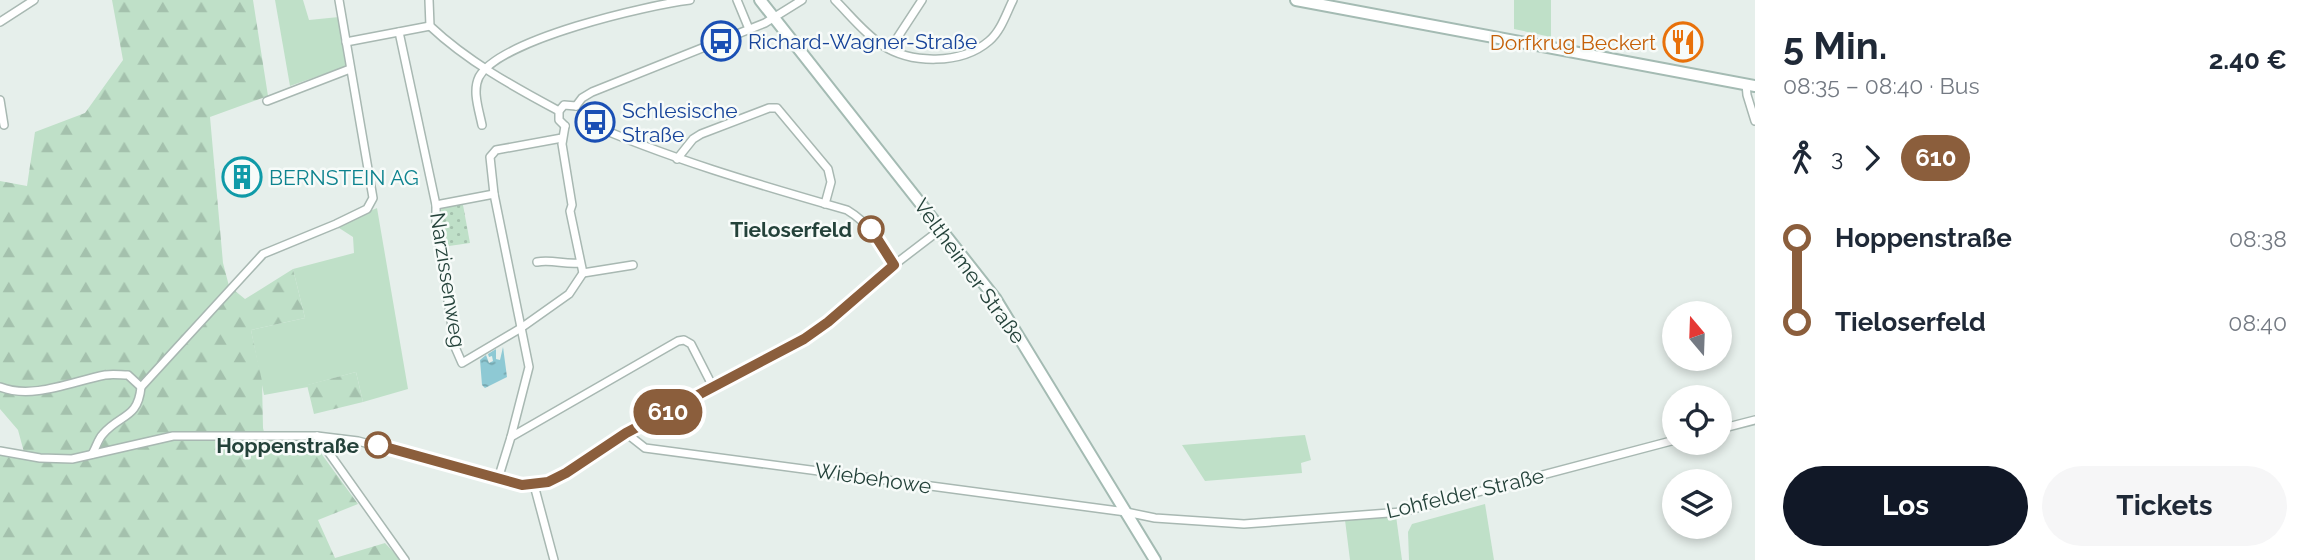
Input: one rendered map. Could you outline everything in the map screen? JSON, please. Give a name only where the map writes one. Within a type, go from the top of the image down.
[{"type":"main road","name":"Veltheimer Straße","points":[[760,0],[995,298],[1154,560]]},
{"type":"main road","points":[[1296,0],[1751,85]]},
{"type":"street","points":[[0,22],[34,0]]},
{"type":"street","points":[[92,454],[103,434],[131,413],[140,400],[141,387],[263,254],[367,209],[373,198],[339,0]]},
{"type":"street","points":[[429,0],[430,26],[445,40],[559,111]]},
{"type":"street","points":[[482,125],[475,88],[486,68],[507,55],[559,33],[635,9],[676,0],[691,0]]},
{"type":"street","points":[[737,0],[749,29]]},
{"type":"street","points":[[576,106],[592,92],[749,29],[774,18],[802,0]]},
{"type":"street","points":[[835,0],[864,29],[890,49],[929,59],[962,55],[977,50],[999,30],[1013,0]]},
{"type":"street","points":[[890,49],[922,0]]},
{"type":"street","points":[[346,42],[430,26]]},
{"type":"street","name":"Narzissenweg","points":[[399,32],[436,205],[436,222],[455,347],[462,363],[521,328]]},
{"type":"street","points":[[267,101],[350,69]]},
{"type":"street","points":[[1751,85],[1746,95],[1755,121]]},
{"type":"street","points":[[0,100],[5,125]]},
{"type":"street","points":[[564,105],[576,106],[581,112],[580,120],[573,127],[565,126],[559,120],[559,111],[564,105]]},
{"type":"street","points":[[677,159],[693,139],[701,134],[769,108],[778,108],[828,169],[831,182],[825,204]]},
{"type":"street","points":[[580,120],[677,159],[847,210],[860,217],[871,229],[894,265]]},
{"type":"street","points":[[565,126],[562,138],[572,205],[570,211],[583,273]]},
{"type":"street","points":[[498,479],[529,368],[489,162],[491,154],[503,149],[562,138]]},
{"type":"street","points":[[436,205],[494,194]]},
{"type":"street","points":[[0,451],[54,460],[173,436],[317,436],[378,445],[498,479],[534,485],[566,473],[626,433],[817,331],[894,265],[942,229]]},
{"type":"street","points":[[537,262],[550,260],[564,265],[580,263]]},
{"type":"street","points":[[521,328],[569,294],[583,273],[634,265]]},
{"type":"street","points":[[510,437],[678,341],[684,340],[691,344],[713,387]]},
{"type":"street","points":[[0,387],[21,392],[83,382],[107,374],[128,375],[141,387]]},
{"type":"street","points":[[1732,426],[1755,420]]},
{"type":"street","name":"Wiebehowe","points":[[626,433],[645,448],[1126,512]]},
{"type":"street","points":[[317,436],[405,560]]},
{"type":"street","name":"Lohfelder Straße","points":[[1126,512],[1155,518],[1244,524],[1402,512],[1662,443]]},
{"type":"street","points":[[534,485],[554,560]]},
{"type":"green space","points":[[112,0],[253,0],[268,96],[210,117],[223,263],[229,286],[245,299],[293,269],[305,318],[251,330],[262,381],[263,428],[266,440],[315,445],[358,504],[318,520],[335,558],[385,543],[401,560],[0,560],[0,453],[25,456],[18,430],[0,409],[0,181],[27,186],[35,132],[85,113],[123,60]]},
{"type":"green space","points":[[275,0],[303,0],[309,20],[339,17],[347,63],[344,67],[290,86]]},
{"type":"green space","points":[[1514,0],[1551,0],[1551,37],[1514,29]]},
{"type":"green space","points":[[463,205],[470,243],[442,247],[440,211],[443,207]]},
{"type":"green space","points":[[377,208],[408,389],[363,402],[356,372],[308,387],[264,395],[251,330],[305,318],[293,269],[354,253],[353,237],[336,226]]},
{"type":"green space","points":[[356,372],[363,402],[314,414],[307,385]]},
{"type":"green space","points":[[1305,435],[1311,460],[1301,463],[1302,473],[1205,481],[1182,445]]},
{"type":"green space","points":[[1485,504],[1494,560],[1409,560],[1408,532],[1412,524]]},
{"type":"green space","points":[[1396,516],[1402,560],[1350,560],[1345,520]]},
{"type":"water","points":[[503,347],[507,377],[485,388],[482,385],[480,360],[486,355],[489,363],[493,361],[488,354],[496,349],[496,359],[500,360]]},
{"type":"bus line","name":"610","points":[[378,445],[522,485],[548,482],[626,433],[817,331],[894,265],[871,229]]},
{"type":"place","name":"Richard-Wagner-Straße","points":[[721,41]]},
{"type":"place","name":"Dorfkrug Beckert","points":[[1683,42]]},
{"type":"place","name":"Schlesische Straße","points":[[595,122]]},
{"type":"place","name":"BERNSTEIN AG","points":[[242,177]]},
{"type":"place","name":"Tieloserfeld","points":[[871,229]]},
{"type":"place","name":"Hoppenstraße","points":[[378,445]]}]
